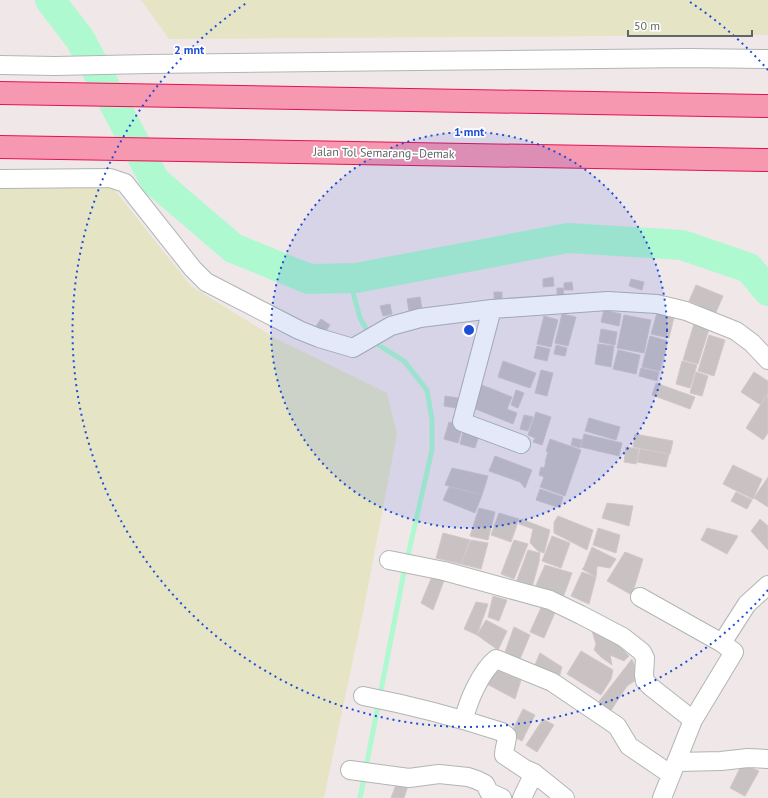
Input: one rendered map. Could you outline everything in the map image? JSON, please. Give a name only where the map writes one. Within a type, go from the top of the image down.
[{"type":"highway","points":[[0,93],[768,106]]},
{"type":"highway","name":"Jalan Tol Semarang–Demak","points":[[0,147],[768,160]]},
{"type":"street","points":[[0,65],[54,66],[682,58],[768,59]]},
{"type":"street","points":[[0,179],[110,178],[125,183],[193,270],[206,282],[299,330],[319,338],[353,348],[391,326],[420,318],[492,309],[608,301],[657,304],[686,311],[736,331],[752,342],[768,360]]},
{"type":"street","points":[[492,309],[462,422],[521,444]]},
{"type":"street","points":[[389,560],[444,571],[550,600],[623,637],[642,652],[645,658],[645,681],[656,692],[693,720]]},
{"type":"street","points":[[722,643],[747,604],[768,584]]},
{"type":"street","points":[[640,597],[722,643],[734,652],[693,720],[662,798]]},
{"type":"street","points":[[464,719],[468,703],[488,666],[496,659],[552,682],[617,726],[629,746],[674,768],[748,758],[768,759]]},
{"type":"street","points":[[374,698],[464,719],[502,732],[507,736],[504,755],[525,769],[534,773],[565,798]]},
{"type":"street","points":[[360,771],[409,778],[440,774],[468,777],[485,784],[489,792],[502,798]]},
{"type":"street","points":[[522,798],[534,773]]},
{"type":"green space","points":[[141,0],[768,0],[768,35],[169,39]]},
{"type":"green space","points":[[109,183],[191,286],[277,339],[387,393],[397,434],[365,603],[324,798],[0,798],[0,186]]},
{"type":"building","points":[[553,277],[554,286],[543,287],[543,279]]},
{"type":"building","points":[[631,279],[644,282],[642,290],[629,286]]},
{"type":"building","points":[[572,282],[573,290],[564,290],[564,283]]},
{"type":"building","points":[[696,285],[723,296],[714,317],[697,309],[699,305],[689,301]]},
{"type":"building","points":[[557,288],[563,288],[564,297],[557,298]]},
{"type":"building","points":[[494,292],[502,292],[502,301],[494,301]]},
{"type":"building","points":[[420,297],[422,309],[409,311],[407,299]]},
{"type":"building","points":[[390,304],[392,314],[383,316],[380,306]]},
{"type":"building","points":[[658,309],[675,313],[669,338],[651,334]]},
{"type":"building","points":[[604,310],[621,314],[619,326],[601,322]]},
{"type":"building","points":[[562,314],[576,317],[568,346],[555,343]]},
{"type":"building","points":[[624,315],[651,320],[644,353],[617,348]]},
{"type":"building","points":[[544,316],[558,320],[551,347],[537,344]]},
{"type":"building","points":[[321,319],[330,325],[325,332],[316,326]]},
{"type":"building","points":[[694,324],[709,329],[698,364],[683,360]]},
{"type":"building","points":[[601,329],[617,332],[615,345],[599,342]]},
{"type":"building","points":[[709,335],[725,340],[714,376],[698,371]]},
{"type":"building","points":[[650,336],[668,341],[660,371],[642,367]]},
{"type":"building","points":[[598,344],[614,346],[611,367],[595,364]]},
{"type":"building","points":[[556,345],[567,348],[565,356],[554,354]]},
{"type":"building","points":[[537,346],[550,349],[547,361],[534,358]]},
{"type":"building","points":[[618,350],[640,355],[636,374],[613,369]]},
{"type":"building","points":[[503,361],[536,373],[530,388],[498,377]]},
{"type":"building","points":[[682,361],[697,365],[690,388],[676,384]]},
{"type":"building","points":[[641,368],[659,372],[657,381],[639,376]]},
{"type":"building","points":[[541,370],[553,373],[547,396],[535,393]]},
{"type":"building","points":[[696,372],[708,376],[702,396],[690,393]]},
{"type":"building","points":[[754,372],[768,381],[768,394],[761,405],[741,392]]},
{"type":"building","points":[[656,383],[695,397],[690,409],[652,395]]},
{"type":"building","points":[[482,385],[512,397],[507,409],[517,413],[513,424],[473,408]]},
{"type":"building","points":[[516,390],[524,393],[518,408],[511,405]]},
{"type":"building","points":[[445,396],[458,398],[456,408],[444,406]]},
{"type":"building","points":[[766,396],[768,397],[768,433],[763,440],[746,428]]},
{"type":"building","points":[[536,412],[551,417],[542,445],[533,442],[535,438],[528,435]]},
{"type":"building","points":[[524,415],[533,417],[528,431],[520,429]]},
{"type":"building","points":[[589,418],[620,427],[616,440],[585,431]]},
{"type":"building","points":[[449,422],[463,426],[458,443],[444,439]]},
{"type":"building","points":[[464,428],[480,432],[475,448],[460,444]]},
{"type":"building","points":[[584,434],[622,443],[619,456],[581,447]]},
{"type":"building","points":[[635,434],[673,441],[670,454],[633,447]]},
{"type":"building","points":[[573,438],[582,440],[580,448],[571,445]]},
{"type":"building","points":[[550,439],[581,450],[565,496],[540,487],[544,477],[539,475],[541,467],[544,468],[546,462],[548,452],[546,451]]},
{"type":"building","points":[[626,447],[639,449],[636,464],[624,462]]},
{"type":"building","points":[[640,449],[669,454],[666,467],[637,462]]},
{"type":"building","points":[[495,456],[532,470],[525,488],[520,482],[489,471]]},
{"type":"building","points":[[733,465],[762,479],[753,499],[723,484]]},
{"type":"building","points":[[452,468],[488,476],[482,495],[445,485]]},
{"type":"building","points":[[768,477],[768,507],[754,498]]},
{"type":"building","points":[[449,487],[482,495],[475,513],[443,500]]},
{"type":"building","points":[[540,489],[563,497],[560,508],[536,500]]},
{"type":"building","points":[[736,492],[752,500],[747,509],[731,501]]},
{"type":"building","points":[[607,503],[633,506],[629,526],[602,518]]},
{"type":"building","points":[[479,508],[495,512],[488,540],[470,536]]},
{"type":"building","points":[[499,513],[519,519],[511,542],[491,535]]},
{"type":"building","points":[[558,516],[593,530],[587,550],[554,533],[554,522]]},
{"type":"building","points":[[521,519],[550,530],[544,553],[538,551],[530,543],[533,529],[519,524]]},
{"type":"building","points":[[760,519],[768,526],[768,550],[751,531]]},
{"type":"building","points":[[598,528],[620,535],[616,553],[593,545]]},
{"type":"building","points":[[707,528],[738,536],[727,554],[701,540]]},
{"type":"building","points":[[443,533],[470,540],[461,564],[436,558]]},
{"type":"building","points":[[552,536],[570,543],[561,568],[542,561]]},
{"type":"building","points":[[471,540],[488,543],[481,569],[461,564]]},
{"type":"building","points":[[514,540],[528,544],[514,579],[501,574]]},
{"type":"building","points":[[592,547],[616,559],[610,568],[597,566],[596,577],[582,569]]},
{"type":"building","points":[[528,550],[540,553],[531,591],[515,585]]},
{"type":"building","points":[[625,552],[643,559],[632,595],[607,581]]},
{"type":"building","points":[[545,565],[572,573],[561,603],[533,592]]},
{"type":"building","points":[[582,572],[596,577],[589,604],[571,596]]},
{"type":"building","points":[[433,574],[445,578],[433,610],[421,603]]},
{"type":"building","points":[[493,596],[507,600],[499,621],[488,617]]},
{"type":"building","points":[[476,602],[488,604],[477,635],[464,629]]},
{"type":"building","points":[[543,603],[557,608],[544,638],[530,632]]},
{"type":"building","points":[[486,620],[507,631],[498,650],[477,635]]},
{"type":"building","points":[[514,627],[530,635],[520,659],[505,652]]},
{"type":"building","points":[[598,630],[613,640],[629,656],[624,661],[610,655],[612,665],[594,650],[596,644],[592,631]]},
{"type":"building","points":[[581,651],[613,670],[611,679],[601,695],[567,674]]},
{"type":"building","points":[[540,653],[562,667],[558,681],[534,667]]},
{"type":"building","points":[[632,659],[639,678],[627,686],[610,712],[597,704]]},
{"type":"building","points":[[494,669],[521,680],[515,699],[485,683]]},
{"type":"building","points":[[523,709],[535,715],[522,741],[510,735]]},
{"type":"building","points":[[543,719],[554,725],[537,752],[526,745]]},
{"type":"building","points":[[742,764],[759,771],[745,796],[730,788]]},
{"type":"building","points":[[397,782],[408,786],[404,798],[391,798]]},
{"type":"waterway","points":[[50,0],[80,39],[155,181],[233,248],[309,279],[356,278],[568,238],[682,245],[749,268],[768,291]]},
{"type":"waterway","points":[[349,278],[360,318],[369,334]]},
{"type":"waterway","points":[[377,344],[404,361],[427,390],[432,420],[432,450],[407,560]]},
{"type":"waterway","points":[[360,798],[405,567]]}]
